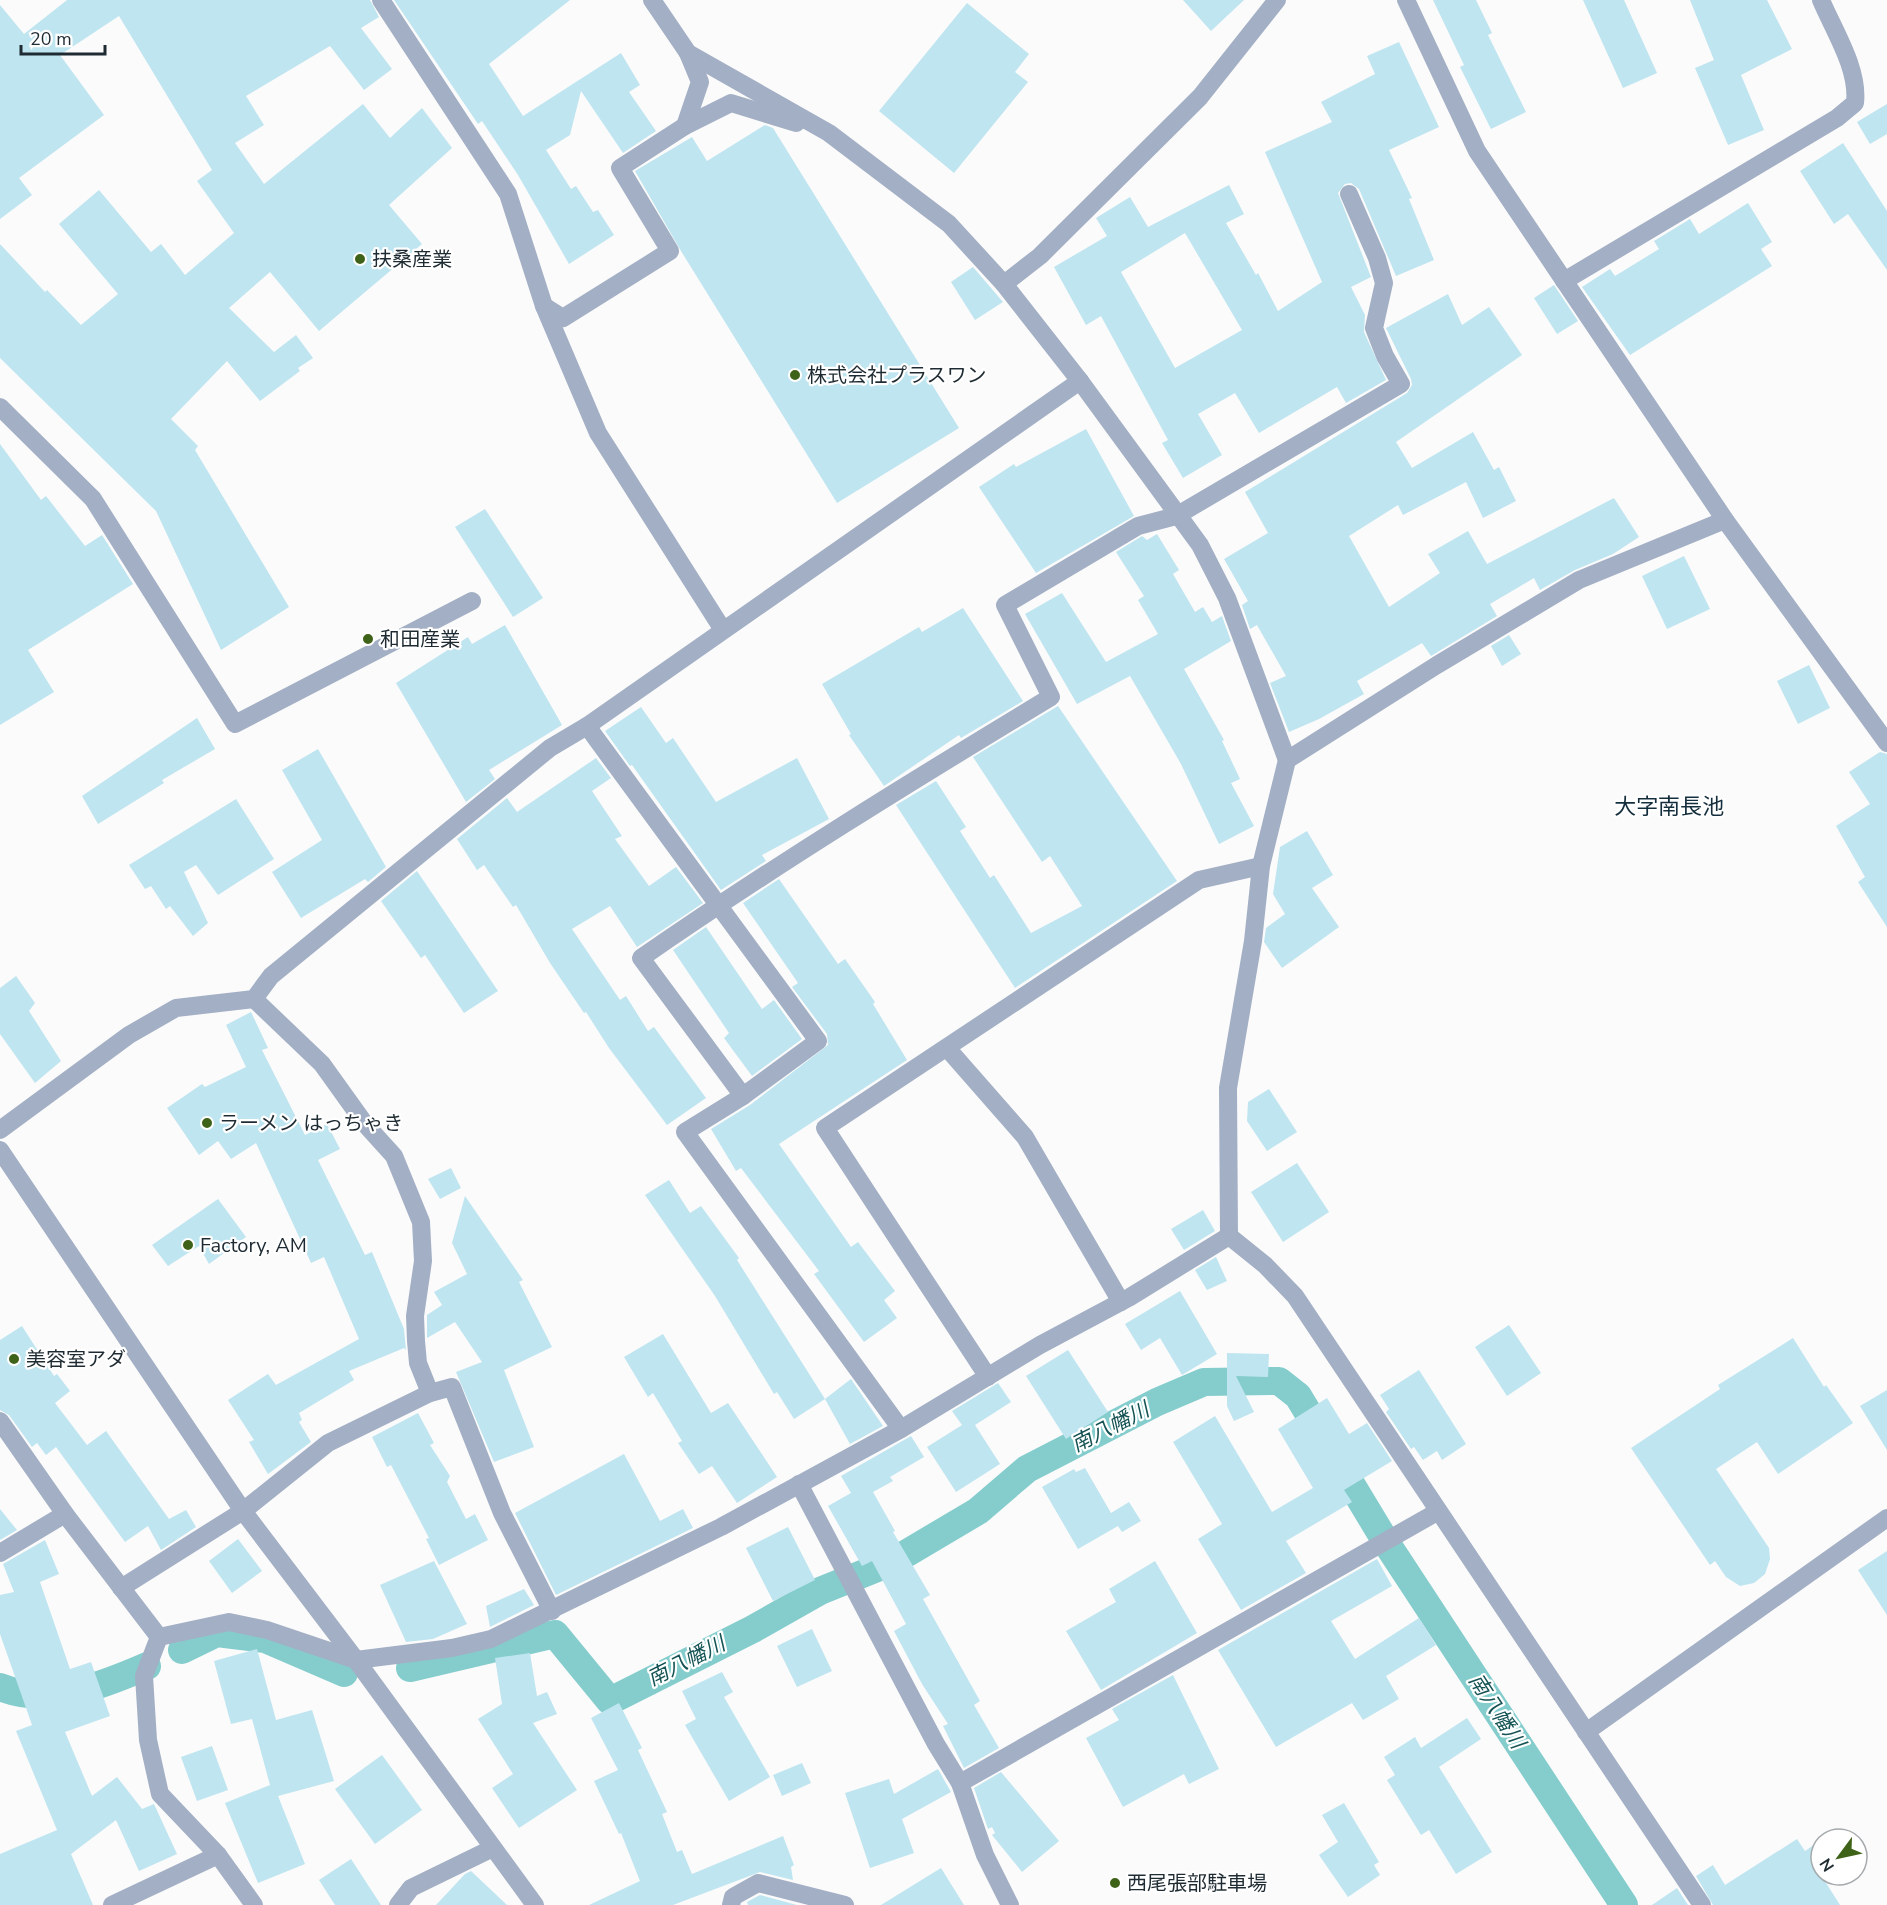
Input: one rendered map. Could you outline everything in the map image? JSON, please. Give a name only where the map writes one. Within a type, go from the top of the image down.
[{"type":"street","points":[[381,0],[508,194],[544,306],[598,433],[723,630]]},
{"type":"street","points":[[652,0],[688,53],[700,82],[685,126]]},
{"type":"street","points":[[1004,284],[1040,256],[1200,97],[1277,0]]},
{"type":"street","points":[[1406,0],[1477,151],[1725,520],[1887,743]]},
{"type":"street","points":[[1564,281],[1826,124],[1855,103],[1856,90],[1850,67],[1821,0]]},
{"type":"street","points":[[688,53],[829,133],[949,224],[1004,284],[1080,381],[1176,516],[1200,545],[1227,598],[1287,760],[1261,866],[1253,940],[1227,1088],[1229,1236],[1265,1266],[1295,1296],[1437,1512],[1459,1540],[1702,1905]]},
{"type":"street","points":[[544,306],[562,318],[670,251],[620,168],[685,126],[731,103],[829,133]]},
{"type":"street","points":[[742,1096],[641,958],[718,905],[890,794],[1051,697],[1005,605],[1138,526],[1176,516],[1401,384],[1385,356],[1374,328],[1384,283],[1377,258],[1349,194]]},
{"type":"street","points":[[0,1130],[129,1035],[176,1008],[254,999],[280,968],[550,748],[586,726],[1080,381]]},
{"type":"street","points":[[0,406],[93,499],[235,724],[472,601]]},
{"type":"street","points":[[1287,760],[1437,665],[1579,580],[1725,520]]},
{"type":"street","points":[[586,726],[818,1041],[742,1096],[685,1132],[901,1429]]},
{"type":"street","points":[[988,1377],[825,1128],[1199,880],[1261,866]]},
{"type":"street","points":[[254,999],[321,1064],[365,1124],[394,1156],[421,1222],[423,1261],[415,1316],[416,1341],[418,1363],[430,1393]]},
{"type":"street","points":[[947,1048],[1025,1137],[1121,1302]]},
{"type":"street","points":[[0,1150],[243,1511],[356,1660],[535,1905]]},
{"type":"street","points":[[159,1637],[229,1622],[267,1630],[356,1660],[452,1648],[491,1639],[721,1527],[901,1429],[1121,1302],[1229,1236]]},
{"type":"street","points":[[121,1588],[243,1511],[328,1443],[430,1393],[452,1387],[502,1513],[552,1611]]},
{"type":"street","points":[[0,1421],[65,1514],[159,1637]]},
{"type":"street","points":[[799,1484],[936,1744],[960,1783],[985,1856],[1010,1905]]},
{"type":"street","points":[[960,1783],[1437,1512]]},
{"type":"street","points":[[0,1553],[65,1514]]},
{"type":"street","points":[[1586,1732],[1887,1518]]},
{"type":"street","points":[[159,1637],[144,1676],[148,1740],[160,1794],[218,1855],[254,1905]]},
{"type":"street","points":[[398,1905],[411,1888],[493,1848]]},
{"type":"street","points":[[112,1905],[218,1855]]},
{"type":"street","points":[[731,1905],[733,1897],[758,1883],[845,1905]]},
{"type":"building","points":[[67,0],[370,0],[379,17],[361,28],[392,69],[364,90],[330,46],[246,96],[264,125],[235,143],[264,184],[363,104],[390,138],[422,108],[452,148],[389,205],[422,244],[319,331],[270,272],[229,308],[274,352],[296,335],[313,358],[298,368],[300,371],[260,401],[227,361],[171,419],[198,446],[195,450],[289,607],[221,650],[156,511],[0,358],[0,244],[45,292],[47,290],[81,325],[118,294],[59,224],[99,190],[151,252],[161,244],[185,275],[234,233],[197,181],[212,170],[119,16],[60,55],[104,115],[19,178],[32,195],[0,219],[0,5],[24,34]]},
{"type":"building","points":[[394,0],[570,0],[489,64],[523,116],[621,53],[640,85],[629,92],[656,131],[623,153],[581,91],[570,135],[546,150],[571,189],[576,186],[593,212],[598,210],[614,235],[569,264],[518,175],[482,121],[478,124]]},
{"type":"building","points":[[1183,0],[1244,0],[1211,31]]},
{"type":"building","points":[[1433,0],[1476,0],[1492,33],[1488,35],[1526,112],[1491,129],[1460,67],[1464,65]]},
{"type":"building","points":[[1583,0],[1624,0],[1657,73],[1623,88]]},
{"type":"building","points":[[1690,0],[1767,0],[1792,49],[1741,75],[1764,130],[1728,145],[1695,68],[1714,60]]},
{"type":"building","points":[[967,3],[1029,54],[1015,72],[1028,82],[954,173],[879,111]]},
{"type":"building","points":[[1399,42],[1439,127],[1389,150],[1412,198],[1409,199],[1434,260],[1396,276],[1359,189],[1351,183],[1345,184],[1338,193],[1371,277],[1351,287],[1365,315],[1364,332],[1386,380],[1346,403],[1337,387],[1259,433],[1235,393],[1198,414],[1222,455],[1183,478],[1162,443],[1168,440],[1101,316],[1086,325],[1054,267],[1107,236],[1096,218],[1130,197],[1148,227],[1229,185],[1244,214],[1226,223],[1256,275],[1258,273],[1278,311],[1322,282],[1265,152],[1332,122],[1321,102],[1375,74],[1367,56]],"holes":[[[1185,233],[1242,330],[1175,368],[1121,272]]]},
{"type":"building","points":[[1887,104],[1887,134],[1870,144],[1857,122]]},
{"type":"building","points":[[765,125],[773,128],[959,428],[837,503],[681,251],[635,171],[692,137],[707,161]]},
{"type":"building","points":[[1843,143],[1887,211],[1887,270],[1848,214],[1834,224],[1800,171]]},
{"type":"building","points":[[1748,203],[1772,242],[1761,249],[1772,266],[1630,355],[1582,287],[1610,269],[1615,276],[1659,249],[1654,241],[1690,219],[1699,234]]},
{"type":"building","points":[[973,267],[1003,302],[975,320],[951,282]]},
{"type":"building","points":[[1554,285],[1578,321],[1557,334],[1534,298]]},
{"type":"building","points":[[1448,294],[1462,325],[1489,307],[1522,355],[1396,442],[1412,468],[1473,432],[1494,470],[1499,467],[1516,501],[1483,518],[1466,482],[1403,515],[1398,505],[1349,536],[1389,607],[1440,573],[1428,554],[1468,531],[1487,564],[1614,498],[1639,537],[1613,554],[1575,570],[1540,590],[1534,578],[1490,604],[1497,616],[1431,656],[1422,643],[1357,681],[1364,694],[1319,719],[1289,732],[1270,683],[1286,676],[1257,625],[1250,629],[1242,605],[1248,601],[1224,559],[1268,533],[1245,492],[1407,393],[1412,385],[1411,379],[1386,328]]},
{"type":"building","points":[[1086,429],[1134,516],[1036,573],[979,487],[1014,464],[1016,467]]},
{"type":"building","points":[[0,444],[41,500],[46,496],[85,546],[102,535],[133,584],[28,650],[54,692],[0,725]]},
{"type":"building","points":[[485,509],[543,598],[513,617],[455,527]]},
{"type":"building","points":[[1157,534],[1179,570],[1173,574],[1195,612],[1203,607],[1212,622],[1222,616],[1231,641],[1184,669],[1224,740],[1222,741],[1240,779],[1231,783],[1254,826],[1219,844],[1181,764],[1130,676],[1077,704],[1025,614],[1062,593],[1106,662],[1158,634],[1138,600],[1144,596],[1116,552],[1142,536],[1147,540]]},
{"type":"building","points":[[1684,556],[1710,609],[1667,629],[1642,576]]},
{"type":"building","points":[[963,608],[1023,701],[961,738],[959,735],[884,786],[849,735],[851,734],[822,684],[919,627],[922,632]]},
{"type":"building","points":[[505,625],[562,725],[489,770],[495,779],[466,802],[396,683],[468,637],[472,644]]},
{"type":"building","points":[[1509,635],[1521,654],[1502,666],[1491,646]]},
{"type":"building","points":[[1809,665],[1830,708],[1798,724],[1777,681]]},
{"type":"building","points":[[1058,706],[1177,881],[1015,988],[896,805],[936,781],[966,827],[960,831],[990,878],[994,875],[1031,933],[1082,906],[1050,856],[1042,862],[973,757]]},
{"type":"building","points":[[641,707],[666,743],[673,738],[716,802],[797,758],[829,819],[762,855],[766,861],[721,890],[605,731]]},
{"type":"building","points":[[197,718],[215,749],[162,780],[164,783],[98,824],[82,796]]},
{"type":"building","points":[[318,749],[386,867],[368,882],[365,879],[301,918],[272,872],[322,840],[282,770]]},
{"type":"building","points":[[1880,752],[1887,754],[1887,927],[1858,882],[1865,877],[1836,826],[1870,804],[1849,772]]},
{"type":"building","points":[[596,758],[611,778],[592,791],[622,836],[615,839],[649,886],[676,867],[703,903],[637,947],[610,906],[572,929],[620,1000],[626,996],[648,1031],[654,1027],[706,1098],[667,1125],[609,1048],[586,1012],[584,1013],[550,963],[516,905],[513,907],[484,865],[477,870],[457,839],[507,798],[517,812]]},
{"type":"building","points":[[236,799],[274,859],[218,895],[196,865],[184,872],[208,923],[193,936],[170,906],[166,909],[151,886],[145,889],[129,865]]},
{"type":"building","points":[[1307,831],[1333,875],[1312,888],[1339,927],[1282,968],[1264,942],[1266,928],[1285,914],[1273,894],[1280,847]]},
{"type":"building","points":[[417,871],[498,991],[464,1013],[425,955],[421,958],[381,901]]},
{"type":"building","points":[[779,879],[838,964],[845,959],[875,1002],[873,1004],[907,1060],[779,1144],[851,1247],[858,1242],[895,1291],[884,1300],[897,1318],[864,1342],[814,1274],[819,1271],[741,1168],[736,1171],[711,1129],[750,1105],[828,1045],[827,1034],[792,987],[798,983],[743,903]]},
{"type":"building","points":[[706,927],[762,1009],[774,1000],[802,1039],[752,1076],[724,1038],[729,1033],[673,950]]},
{"type":"building","points":[[16,976],[35,1003],[29,1011],[61,1061],[35,1083],[0,1034],[0,988]]},
{"type":"building","points":[[251,1012],[268,1048],[262,1050],[305,1135],[327,1124],[340,1149],[318,1160],[365,1255],[372,1252],[404,1329],[406,1350],[404,1348],[349,1371],[354,1380],[299,1413],[302,1420],[299,1422],[311,1442],[268,1474],[249,1442],[254,1440],[228,1400],[268,1374],[276,1385],[359,1339],[324,1257],[311,1263],[256,1143],[231,1159],[218,1141],[199,1155],[167,1108],[202,1084],[205,1087],[246,1067],[226,1025]]},
{"type":"building","points":[[1269,1089],[1297,1132],[1267,1151],[1247,1121],[1248,1102]]},
{"type":"building","points":[[1297,1163],[1329,1212],[1283,1242],[1251,1192]]},
{"type":"building","points":[[451,1168],[461,1188],[440,1199],[428,1179]]},
{"type":"building","points":[[669,1180],[690,1213],[701,1206],[739,1258],[737,1260],[825,1399],[794,1419],[777,1392],[774,1394],[715,1296],[645,1195]]},
{"type":"building","points":[[465,1196],[523,1280],[519,1282],[552,1347],[504,1370],[534,1447],[494,1462],[456,1372],[482,1362],[455,1322],[427,1338],[427,1315],[442,1305],[434,1292],[467,1274],[452,1243]]},
{"type":"building","points":[[218,1199],[246,1237],[209,1264],[199,1246],[168,1266],[152,1245]]},
{"type":"building","points":[[1203,1210],[1215,1231],[1184,1250],[1171,1229]]},
{"type":"building","points":[[1216,1257],[1227,1281],[1207,1290],[1195,1270]]},
{"type":"building","points":[[1180,1291],[1217,1354],[1182,1375],[1160,1338],[1141,1350],[1125,1324]]},
{"type":"building","points":[[1509,1325],[1541,1373],[1507,1396],[1475,1347]]},
{"type":"building","points":[[22,1326],[54,1376],[57,1374],[70,1391],[55,1403],[87,1445],[106,1431],[169,1519],[186,1510],[196,1527],[161,1550],[148,1526],[125,1542],[56,1447],[46,1455],[37,1443],[32,1447],[9,1415],[0,1410],[0,1340]]},
{"type":"building","points":[[663,1334],[711,1413],[728,1403],[777,1477],[737,1503],[712,1466],[699,1474],[678,1443],[682,1441],[653,1393],[648,1397],[624,1357]]},
{"type":"building","points":[[1793,1338],[1824,1387],[1826,1385],[1853,1423],[1778,1474],[1757,1442],[1716,1469],[1769,1548],[1770,1559],[1765,1574],[1754,1583],[1740,1586],[1726,1577],[1715,1561],[1710,1565],[1631,1448],[1720,1389],[1718,1385]]},
{"type":"building","points":[[1068,1350],[1108,1412],[1066,1439],[1026,1376]]},
{"type":"building","points":[[1227,1353],[1269,1354],[1268,1377],[1236,1376],[1254,1412],[1234,1421],[1227,1406]]},
{"type":"building","points":[[1419,1370],[1466,1444],[1442,1460],[1437,1451],[1423,1460],[1414,1447],[1411,1449],[1386,1412],[1389,1409],[1380,1395]]},
{"type":"building","points":[[851,1379],[883,1426],[850,1444],[825,1399]]},
{"type":"building","points":[[998,1383],[1011,1402],[975,1425],[1000,1464],[956,1492],[927,1447],[962,1425],[952,1411]]},
{"type":"building","points":[[1887,1390],[1887,1450],[1860,1406]]},
{"type":"building","points":[[1327,1398],[1349,1434],[1367,1423],[1392,1461],[1344,1490],[1352,1502],[1286,1541],[1306,1573],[1241,1610],[1198,1539],[1222,1524],[1173,1442],[1215,1416],[1272,1512],[1313,1488],[1278,1429]]},
{"type":"building","points":[[418,1413],[434,1443],[430,1445],[450,1476],[447,1482],[466,1519],[475,1514],[488,1540],[439,1565],[426,1539],[429,1538],[391,1465],[387,1467],[372,1437]]},
{"type":"building","points":[[911,1436],[924,1457],[890,1477],[893,1481],[873,1492],[895,1531],[893,1532],[930,1595],[923,1599],[980,1701],[974,1705],[999,1748],[964,1768],[943,1726],[948,1724],[922,1684],[894,1631],[906,1624],[872,1561],[862,1566],[828,1506],[851,1493],[841,1476]]},
{"type":"building","points":[[624,1454],[660,1521],[683,1509],[693,1528],[556,1595],[515,1513]]},
{"type":"building","points":[[1085,1468],[1111,1513],[1129,1502],[1141,1521],[1122,1532],[1118,1526],[1078,1549],[1042,1487],[1074,1469],[1076,1472]]},
{"type":"building","points":[[0,1509],[17,1530],[0,1540]]},
{"type":"building","points":[[788,1527],[815,1580],[773,1601],[746,1548]]},
{"type":"building","points":[[238,1539],[262,1571],[232,1593],[209,1561]]},
{"type":"building","points":[[45,1540],[59,1574],[40,1582],[70,1669],[91,1662],[110,1716],[65,1732],[92,1796],[117,1777],[142,1809],[154,1804],[177,1854],[139,1871],[116,1820],[71,1854],[93,1905],[0,1905],[0,1854],[57,1830],[16,1731],[32,1725],[0,1634],[0,1595],[14,1592],[3,1564]]},
{"type":"building","points":[[1887,1551],[1887,1615],[1858,1570]]},
{"type":"building","points":[[1377,1559],[1392,1586],[1331,1621],[1355,1659],[1419,1618],[1436,1645],[1386,1676],[1399,1699],[1363,1720],[1352,1703],[1276,1747],[1218,1650]]},
{"type":"building","points":[[434,1561],[467,1624],[433,1639],[406,1642],[380,1585]]},
{"type":"building","points":[[1155,1561],[1197,1633],[1101,1690],[1066,1631],[1116,1602],[1109,1589]]},
{"type":"building","points":[[524,1589],[534,1605],[490,1627],[486,1606]]},
{"type":"building","points":[[812,1629],[832,1671],[797,1687],[777,1646]]},
{"type":"building","points":[[257,1649],[276,1720],[312,1710],[334,1781],[278,1796],[305,1864],[258,1883],[225,1803],[270,1785],[252,1719],[231,1724],[214,1661]]},
{"type":"building","points":[[530,1653],[537,1696],[547,1692],[557,1714],[533,1723],[577,1790],[519,1828],[492,1788],[513,1774],[478,1719],[502,1704],[495,1658]]},
{"type":"building","points":[[722,1672],[733,1692],[724,1697],[770,1777],[729,1801],[685,1725],[696,1719],[682,1691]]},
{"type":"building","points":[[1173,1675],[1219,1769],[1189,1784],[1184,1774],[1123,1807],[1086,1738],[1119,1720],[1112,1709]]},
{"type":"building","points":[[619,1703],[642,1748],[638,1750],[667,1812],[662,1814],[677,1852],[682,1850],[692,1874],[783,1836],[794,1865],[791,1867],[793,1880],[760,1872],[673,1905],[589,1905],[640,1881],[621,1833],[619,1834],[594,1781],[618,1770],[591,1718]]},
{"type":"building","points":[[1467,1718],[1481,1739],[1439,1767],[1492,1852],[1456,1874],[1429,1830],[1421,1835],[1387,1780],[1395,1775],[1384,1757],[1415,1737],[1421,1748]]},
{"type":"building","points":[[212,1746],[228,1790],[197,1801],[181,1757]]},
{"type":"building","points":[[382,1755],[422,1810],[375,1844],[335,1789]]},
{"type":"building","points":[[802,1763],[811,1783],[782,1796],[773,1775]]},
{"type":"building","points":[[938,1769],[951,1792],[902,1819],[914,1853],[870,1868],[845,1793],[889,1779],[894,1794]]},
{"type":"building","points":[[1001,1772],[1059,1841],[1022,1872],[992,1835],[995,1833],[992,1827],[988,1829],[974,1788]]},
{"type":"building","points":[[1344,1803],[1379,1862],[1374,1865],[1380,1875],[1348,1897],[1319,1855],[1338,1842],[1322,1815]]},
{"type":"building","points":[[1797,1839],[1805,1851],[1809,1848],[1809,1887],[1829,1887],[1840,1905],[1713,1905],[1696,1876],[1713,1865],[1725,1885]]},
{"type":"building","points":[[351,1859],[381,1905],[335,1905],[319,1880]]},
{"type":"building","points":[[941,1868],[964,1905],[881,1905]]},
{"type":"building","points":[[471,1871],[507,1905],[436,1905],[465,1874]]},
{"type":"building","points":[[1677,1888],[1688,1905],[1652,1905]]},
{"type":"building","points":[[760,1895],[797,1905],[748,1905],[747,1902]]},
{"type":"waterway","name":"南八幡川","points":[[410,1668],[555,1634],[610,1701],[753,1629],[820,1591],[892,1562],[978,1511],[1027,1469],[1157,1402],[1204,1382],[1279,1381],[1298,1396],[1389,1547],[1624,1905]]},
{"type":"waterway","name":"南八幡川","points":[[182,1650],[217,1633],[265,1639],[344,1673]]},
{"type":"waterway","name":"南八幡川","points":[[0,1687],[18,1693],[37,1695],[75,1692],[112,1681],[147,1666]]},
{"type":"place","name":"扶桑産業","points":[[360,259]]},
{"type":"place","name":"株式会社プラスワン","points":[[795,375]]},
{"type":"place","name":"和田産業","points":[[368,639]]},
{"type":"place","name":"ラーメン はっちゃき","points":[[207,1123]]},
{"type":"place","name":"Factory, AM","points":[[188,1245]]},
{"type":"place","name":"美容室アダ","points":[[14,1359]]},
{"type":"place","name":"西尾張部駐車場","points":[[1115,1883]]},
{"type":"district","name":"大字南長池","points":[[1669,806]]}]
